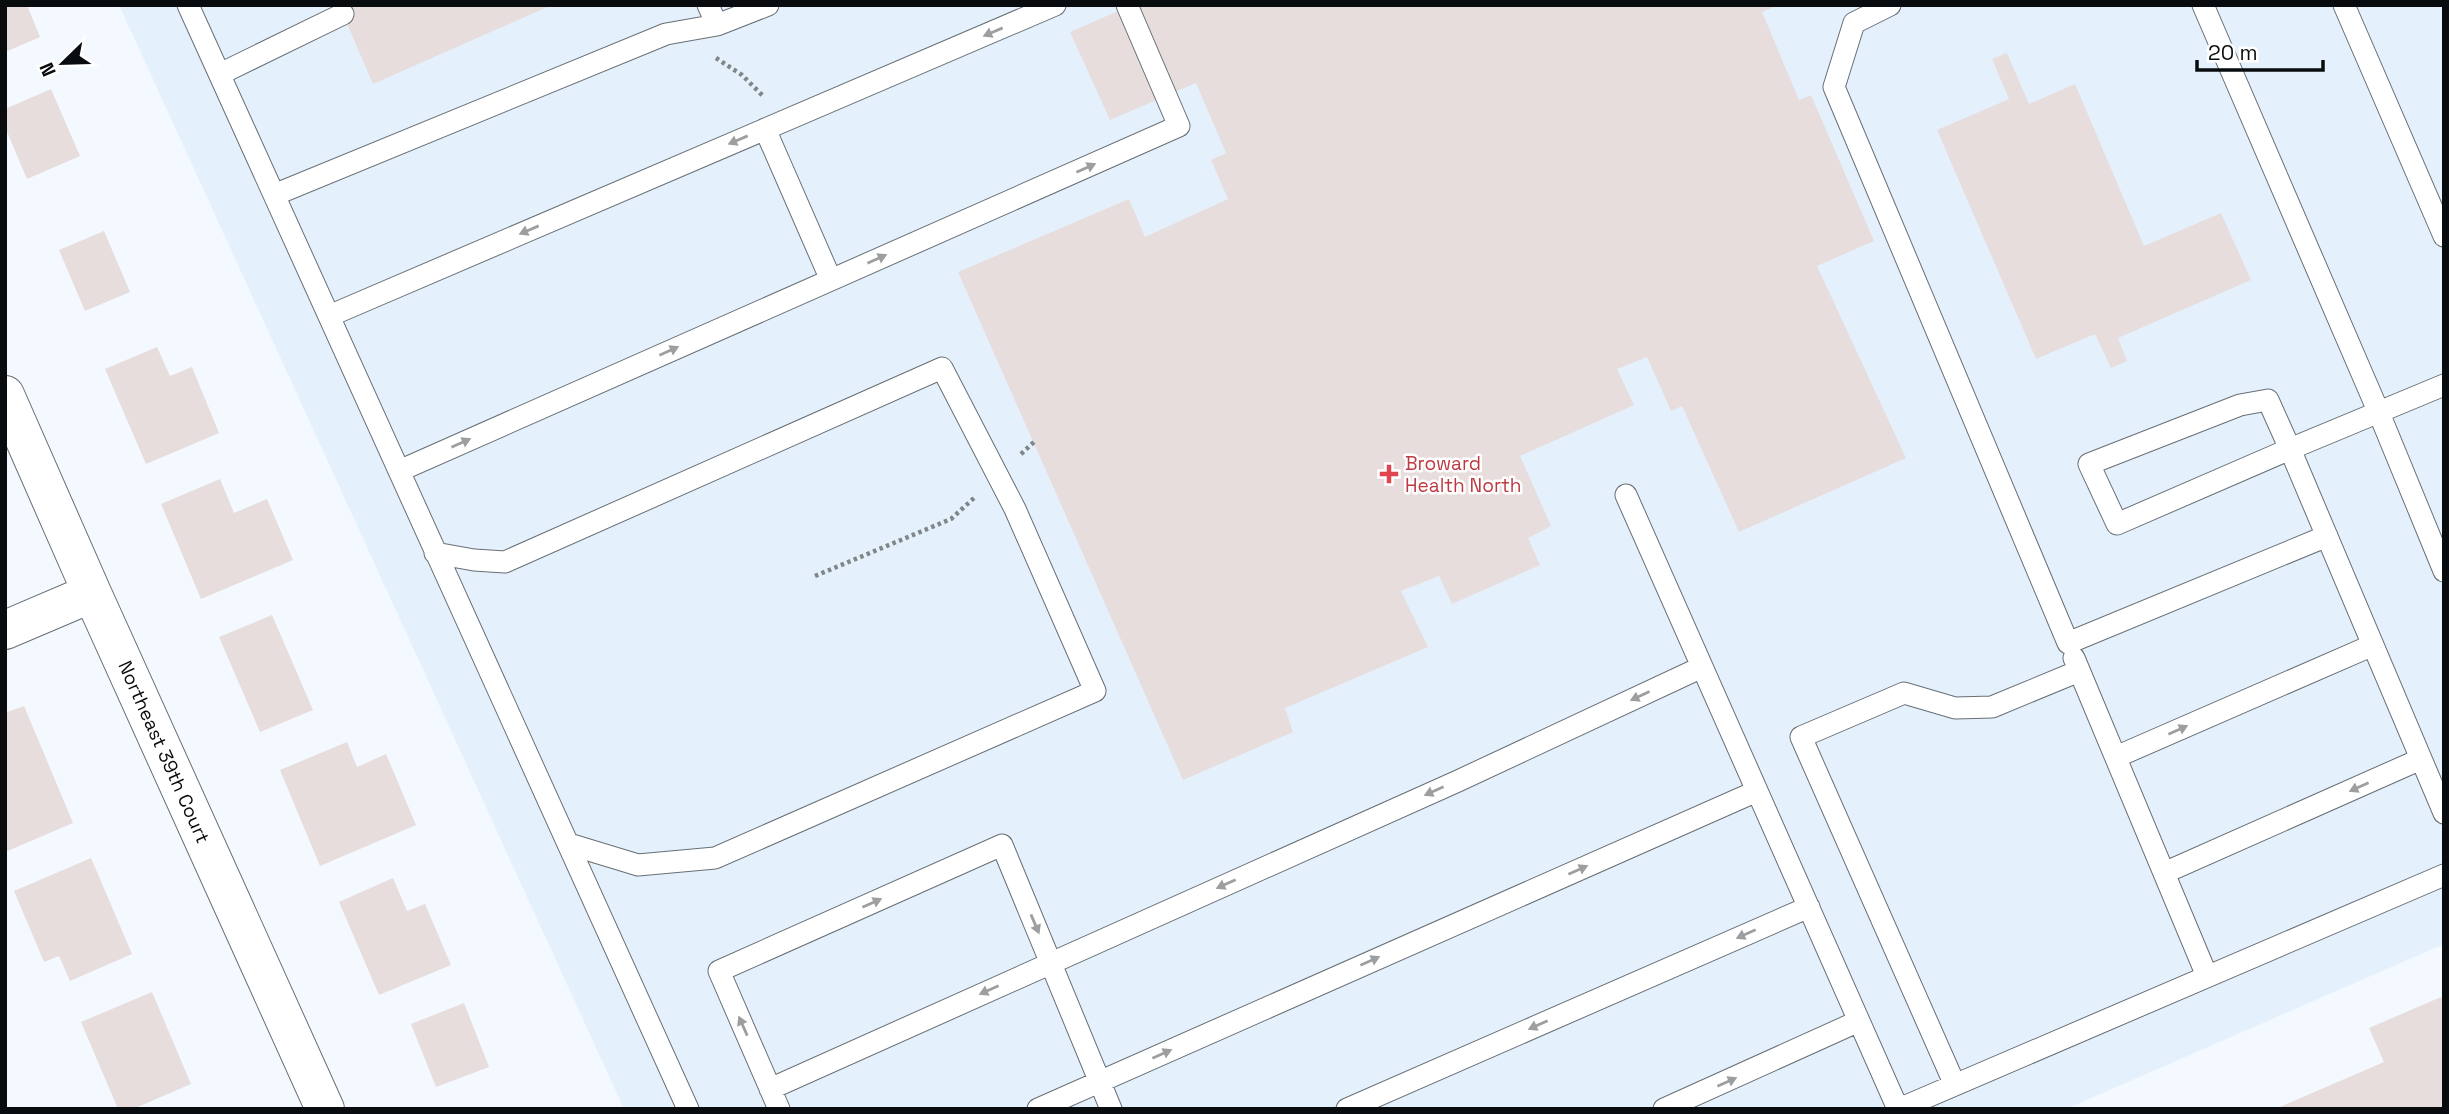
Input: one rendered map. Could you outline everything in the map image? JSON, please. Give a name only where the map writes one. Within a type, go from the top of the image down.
[{"type":"street","name":"Northeast 39th Court","points":[[5,395],[325,1109]]},
{"type":"street","points":[[5,630],[92,593]]},
{"type":"lane","points":[[188,5],[688,1109]]},
{"type":"lane","points":[[708,5],[717,25]]},
{"type":"lane","points":[[274,195],[666,34],[717,25],[768,5]]},
{"type":"lane","points":[[329,316],[1055,5]]},
{"type":"lane","points":[[399,471],[1179,126],[1127,5]]},
{"type":"lane","points":[[1890,5],[1854,23],[1834,87],[2207,976]]},
{"type":"lane","points":[[2203,5],[2444,570]]},
{"type":"lane","points":[[2344,5],[2444,236]]},
{"type":"lane","points":[[220,74],[343,14]]},
{"type":"lane","points":[[765,129],[831,280]]},
{"type":"lane","points":[[435,553],[505,562],[942,368],[1015,509],[1095,691],[715,858],[638,864],[569,844]]},
{"type":"lane","points":[[2444,385],[2290,449],[2117,524],[2089,464],[2240,405],[2268,400],[2290,449],[2444,813]]},
{"type":"lane","points":[[1626,495],[1898,1109],[2444,875]]},
{"type":"lane","points":[[2068,643],[2327,536]]},
{"type":"lane","points":[[2116,757],[2373,645]]},
{"type":"lane","points":[[770,1089],[1458,780],[1702,667]]},
{"type":"lane","points":[[1955,1085],[1801,737],[1904,694],[1955,708],[1992,707],[2079,671]]},
{"type":"lane","points":[[2164,873],[2421,759]]},
{"type":"lane","points":[[1038,1109],[1757,791]]},
{"type":"lane","points":[[779,1109],[719,971],[1002,845],[1111,1109]]},
{"type":"lane","points":[[1347,1109],[1809,907]]},
{"type":"lane","points":[[1664,1109],[1859,1021]]},
{"type":"path","points":[[816,576],[951,519],[1034,442]]},
{"type":"shaded area","name":"Broward Health North","points":[[119,5],[2444,5],[2444,944],[2066,1109],[624,1109]]},
{"type":"building","points":[[5,5],[27,5],[40,37],[5,52]]},
{"type":"building","points":[[339,5],[552,5],[373,84]]},
{"type":"building","points":[[1132,5],[1779,5],[1762,12],[1799,100],[1811,95],[1874,241],[1817,266],[1906,458],[1739,532],[1682,406],[1671,411],[1647,357],[1617,369],[1634,405],[1520,456],[1551,526],[1528,538],[1540,565],[1452,604],[1439,576],[1401,591],[1428,647],[1285,708],[1293,732],[1183,780],[958,272],[1129,199],[1145,237],[1228,199],[1211,160],[1226,153],[1196,83],[1110,120],[1070,32]]},
{"type":"building","points":[[2007,53],[2029,104],[2075,84],[2144,246],[2221,213],[2251,280],[2118,338],[2127,361],[2111,368],[2095,334],[2036,359],[1937,130],[2009,99],[1992,59]]},
{"type":"building","points":[[51,89],[80,156],[27,179],[5,127],[5,109]]},
{"type":"building","points":[[104,231],[130,292],[85,311],[59,250]]},
{"type":"building","points":[[157,347],[170,376],[192,367],[219,433],[146,464],[105,369]]},
{"type":"building","points":[[220,479],[234,513],[267,499],[293,560],[201,599],[161,504]]},
{"type":"building","points":[[272,615],[313,710],[260,732],[219,637]]},
{"type":"building","points":[[24,706],[73,823],[5,852],[5,713]]},
{"type":"building","points":[[347,742],[357,767],[386,754],[416,825],[320,866],[280,770]]},
{"type":"building","points":[[91,858],[132,954],[70,981],[59,956],[44,962],[14,891]]},
{"type":"building","points":[[393,878],[407,911],[425,904],[451,965],[379,995],[339,902]]},
{"type":"building","points":[[152,992],[191,1084],[133,1109],[118,1109],[81,1022]]},
{"type":"building","points":[[2441,997],[2444,1004],[2444,1109],[2275,1109],[2384,1062],[2369,1028]]},
{"type":"building","points":[[464,1003],[489,1067],[436,1087],[411,1024]]},
{"type":"place","name":"Broward Health North","points":[[1389,474]]}]
